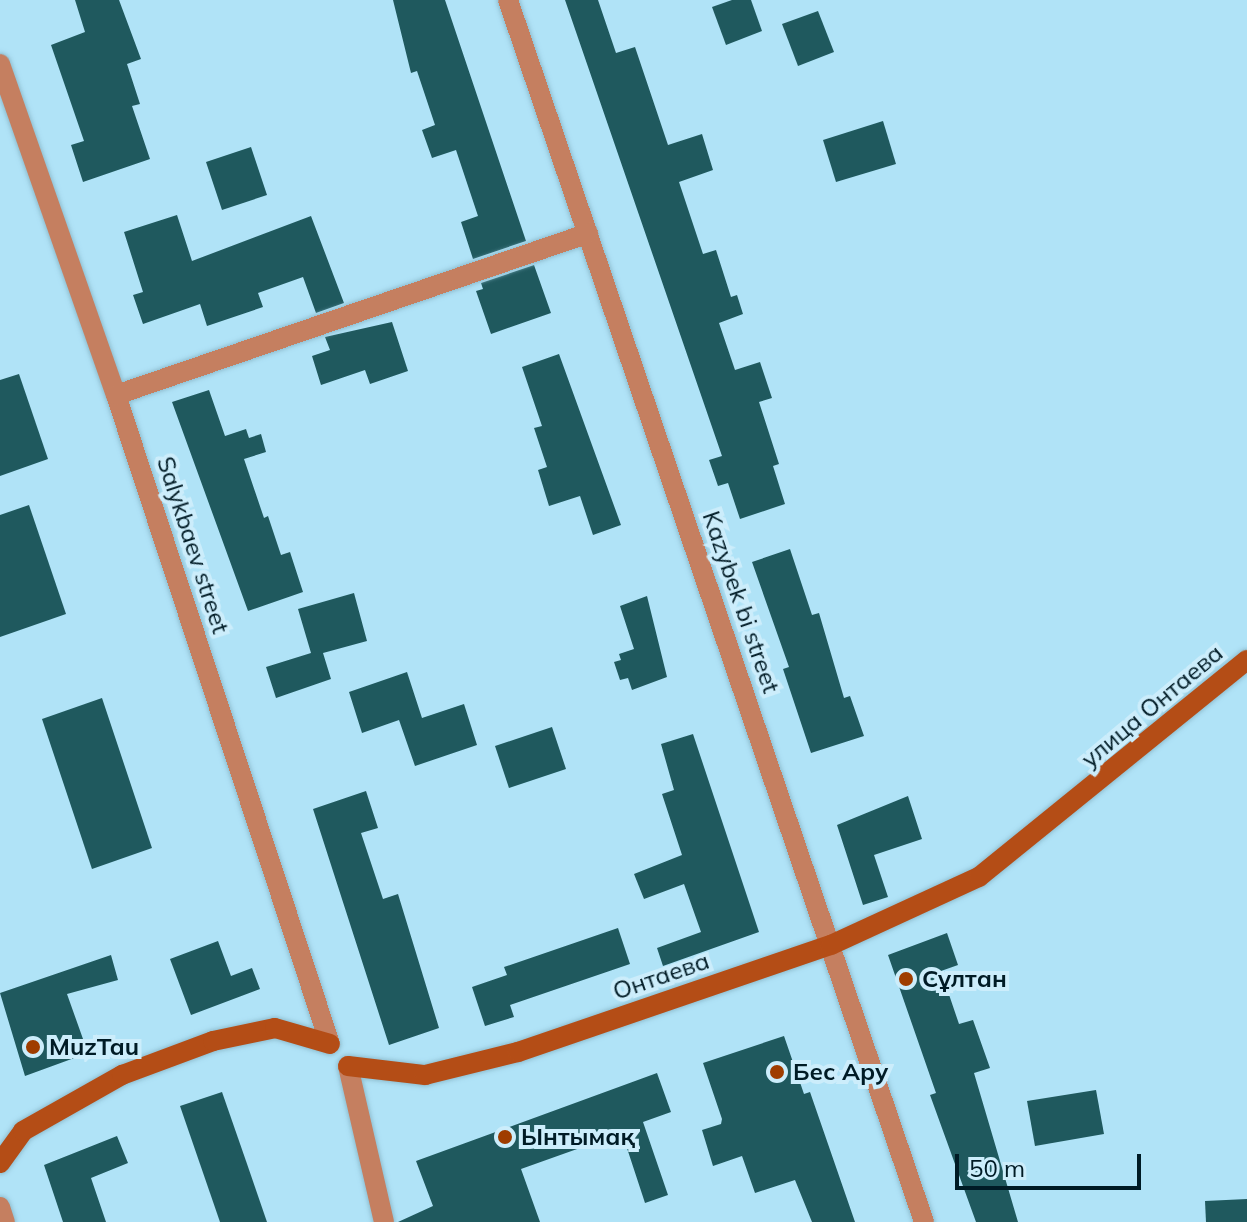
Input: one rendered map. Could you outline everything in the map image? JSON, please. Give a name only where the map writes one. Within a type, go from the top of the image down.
[{"type":"main road","name":"улица Онтаева","points":[[979,877],[1090,791],[1247,660]]},
{"type":"main road","name":"Онтаева","points":[[348,1066],[425,1075],[518,1052],[831,945],[979,877]]},
{"type":"main road","points":[[0,1163],[23,1131],[122,1075],[174,1055],[275,1028],[330,1044]]},
{"type":"street","name":"Kazybek bi street","points":[[508,0],[924,1222]]},
{"type":"street","name":"Salykbaev street","points":[[0,64],[116,395],[330,1044]]},
{"type":"street","points":[[116,395],[588,233]]},
{"type":"street","points":[[348,1066],[384,1222]]},
{"type":"street","points":[[0,1207],[5,1222]]},
{"type":"building","points":[[75,0],[119,0],[141,59],[127,64],[140,104],[132,106],[150,159],[83,182],[71,145],[84,141],[51,45],[85,32]]},
{"type":"building","points":[[393,0],[445,0],[526,241],[473,259],[461,222],[478,216],[456,150],[432,158],[422,130],[435,125],[417,71],[411,73]]},
{"type":"building","points":[[565,0],[598,0],[616,53],[635,47],[668,145],[702,134],[713,170],[679,182],[703,254],[716,250],[731,297],[737,295],[743,314],[719,323],[735,370],[760,362],[772,398],[759,402],[779,464],[773,466],[785,504],[740,519],[728,483],[718,486],[709,460],[722,456]]},
{"type":"building","points":[[732,0],[751,0],[762,31],[726,45],[712,7]]},
{"type":"building","points":[[818,11],[834,52],[798,66],[782,24]]},
{"type":"building","points":[[883,121],[896,164],[836,182],[823,140]]},
{"type":"building","points":[[251,147],[267,195],[222,210],[206,162]]},
{"type":"building","points":[[177,215],[192,261],[311,216],[344,303],[316,313],[303,277],[258,293],[263,307],[207,326],[200,304],[143,324],[133,295],[143,292],[124,232]]},
{"type":"building","points":[[534,265],[551,313],[491,334],[476,291],[483,289],[481,283]]},
{"type":"building","points":[[392,322],[408,371],[370,384],[365,370],[321,385],[312,356],[330,350],[325,337]]},
{"type":"building","points":[[559,354],[621,525],[593,535],[580,496],[549,506],[538,470],[547,467],[534,428],[542,426],[522,367]]},
{"type":"building","points":[[19,374],[48,459],[0,476],[0,380]]},
{"type":"building","points":[[209,390],[225,436],[246,429],[249,438],[261,434],[266,452],[244,459],[264,518],[268,516],[281,555],[290,552],[303,592],[248,611],[172,402]]},
{"type":"building","points":[[29,505],[66,614],[0,637],[0,515]]},
{"type":"building","points":[[790,549],[812,615],[819,613],[844,698],[850,696],[864,736],[811,753],[783,669],[789,667],[752,562]]},
{"type":"building","points":[[354,593],[367,641],[323,653],[331,679],[276,698],[266,667],[311,653],[298,609]]},
{"type":"building","points":[[647,596],[667,677],[632,690],[628,678],[620,680],[614,662],[621,660],[619,654],[634,649],[620,606]]},
{"type":"building","points":[[407,672],[422,718],[464,704],[477,745],[415,766],[399,720],[362,733],[349,692]]},
{"type":"building","points":[[102,698],[152,848],[92,869],[42,719]]},
{"type":"building","points":[[552,727],[566,769],[509,788],[495,746]]},
{"type":"building","points":[[693,734],[759,932],[663,966],[657,948],[701,932],[684,884],[644,899],[634,874],[682,855],[662,794],[674,790],[661,744]]},
{"type":"building","points":[[366,791],[378,828],[361,833],[383,899],[398,894],[439,1028],[389,1045],[313,809]]},
{"type":"building","points":[[908,796],[922,839],[874,855],[888,897],[863,905],[837,825]]},
{"type":"building","points":[[618,928],[630,964],[510,1005],[514,1017],[485,1026],[472,987],[507,975],[504,967]]},
{"type":"building","points":[[947,933],[958,965],[941,971],[959,1024],[973,1020],[990,1068],[974,1073],[1018,1222],[976,1222],[930,1095],[936,1093],[888,955]]},
{"type":"building","points":[[218,941],[231,976],[252,968],[260,989],[191,1015],[170,959]]},
{"type":"building","points":[[111,955],[118,980],[67,994],[88,1053],[25,1076],[0,993]]},
{"type":"building","points":[[784,1036],[804,1094],[810,1092],[855,1222],[812,1222],[795,1180],[755,1193],[742,1156],[713,1166],[702,1130],[721,1124],[722,1119],[703,1063]]},
{"type":"building","points":[[657,1073],[671,1112],[643,1122],[668,1195],[645,1203],[622,1133],[521,1169],[540,1222],[398,1222],[433,1206],[416,1161]]},
{"type":"building","points":[[1096,1090],[1104,1134],[1035,1146],[1027,1101]]},
{"type":"building","points":[[222,1092],[267,1222],[220,1222],[180,1106]]},
{"type":"building","points":[[117,1136],[128,1163],[91,1178],[106,1222],[63,1222],[44,1165]]},
{"type":"building","points":[[1247,1199],[1247,1222],[1206,1222],[1205,1201]]},
{"type":"place","name":"Сұлтан","points":[[906,979]]},
{"type":"place","name":"MuzTau","points":[[33,1047]]},
{"type":"place","name":"Бес Ару","points":[[777,1072]]},
{"type":"place","name":"Ынтымақ","points":[[505,1137]]}]
